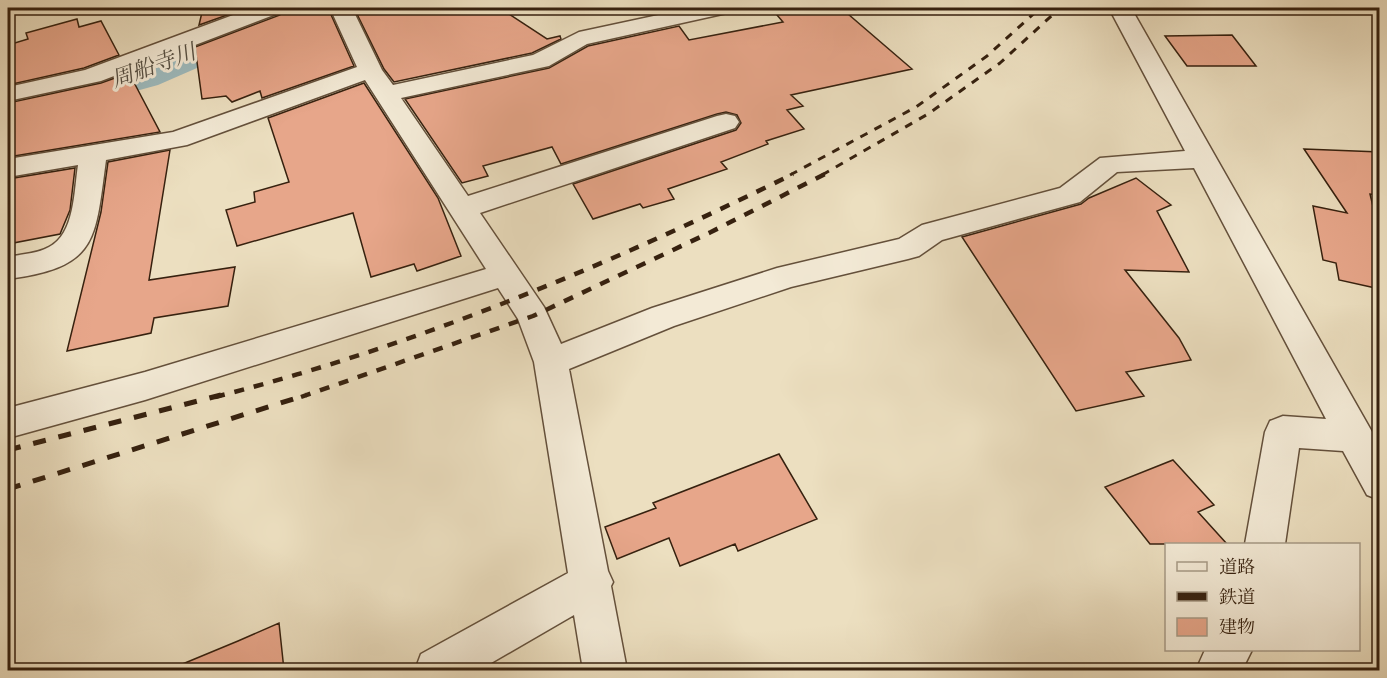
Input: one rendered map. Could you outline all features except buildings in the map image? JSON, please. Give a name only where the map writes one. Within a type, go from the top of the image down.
[{"type":"street","points":[[8,94],[92,76],[271,8]]},
{"type":"street","points":[[341,8],[379,82],[507,274],[532,316],[551,362],[592,582],[605,670]]},
{"type":"street","points":[[8,168],[178,139],[379,82],[541,61],[579,39],[719,8]]},
{"type":"street","points":[[1120,8],[1380,483]]},
{"type":"street","points":[[463,207],[726,122]]},
{"type":"street","points":[[8,268],[52,259],[73,245],[81,223],[93,154]]},
{"type":"street","points":[[551,362],[663,317],[788,276],[908,248],[932,232],[1070,195],[1110,164],[1202,159]]},
{"type":"street","points":[[8,423],[145,386],[507,274]]},
{"type":"street","points":[[1265,543],[1283,432],[1354,436]]},
{"type":"street","points":[[437,670],[592,582]]},
{"type":"street","points":[[1218,670],[1229,651]]},
{"type":"waterway","name":"周船寺川","points":[[8,110],[140,74],[295,8]]},
{"type":"railway","points":[[790,175],[916,107],[987,56],[1040,8]]},
{"type":"railway","points":[[822,175],[928,114],[1000,63],[1060,8]]},
{"type":"railway","points":[[215,397],[290,377],[438,328],[582,271],[724,208],[793,174]]},
{"type":"railway","points":[[301,397],[533,316],[711,232],[825,174]]},
{"type":"railway","points":[[8,450],[221,395]]},
{"type":"railway","points":[[8,489],[306,395]]}]
